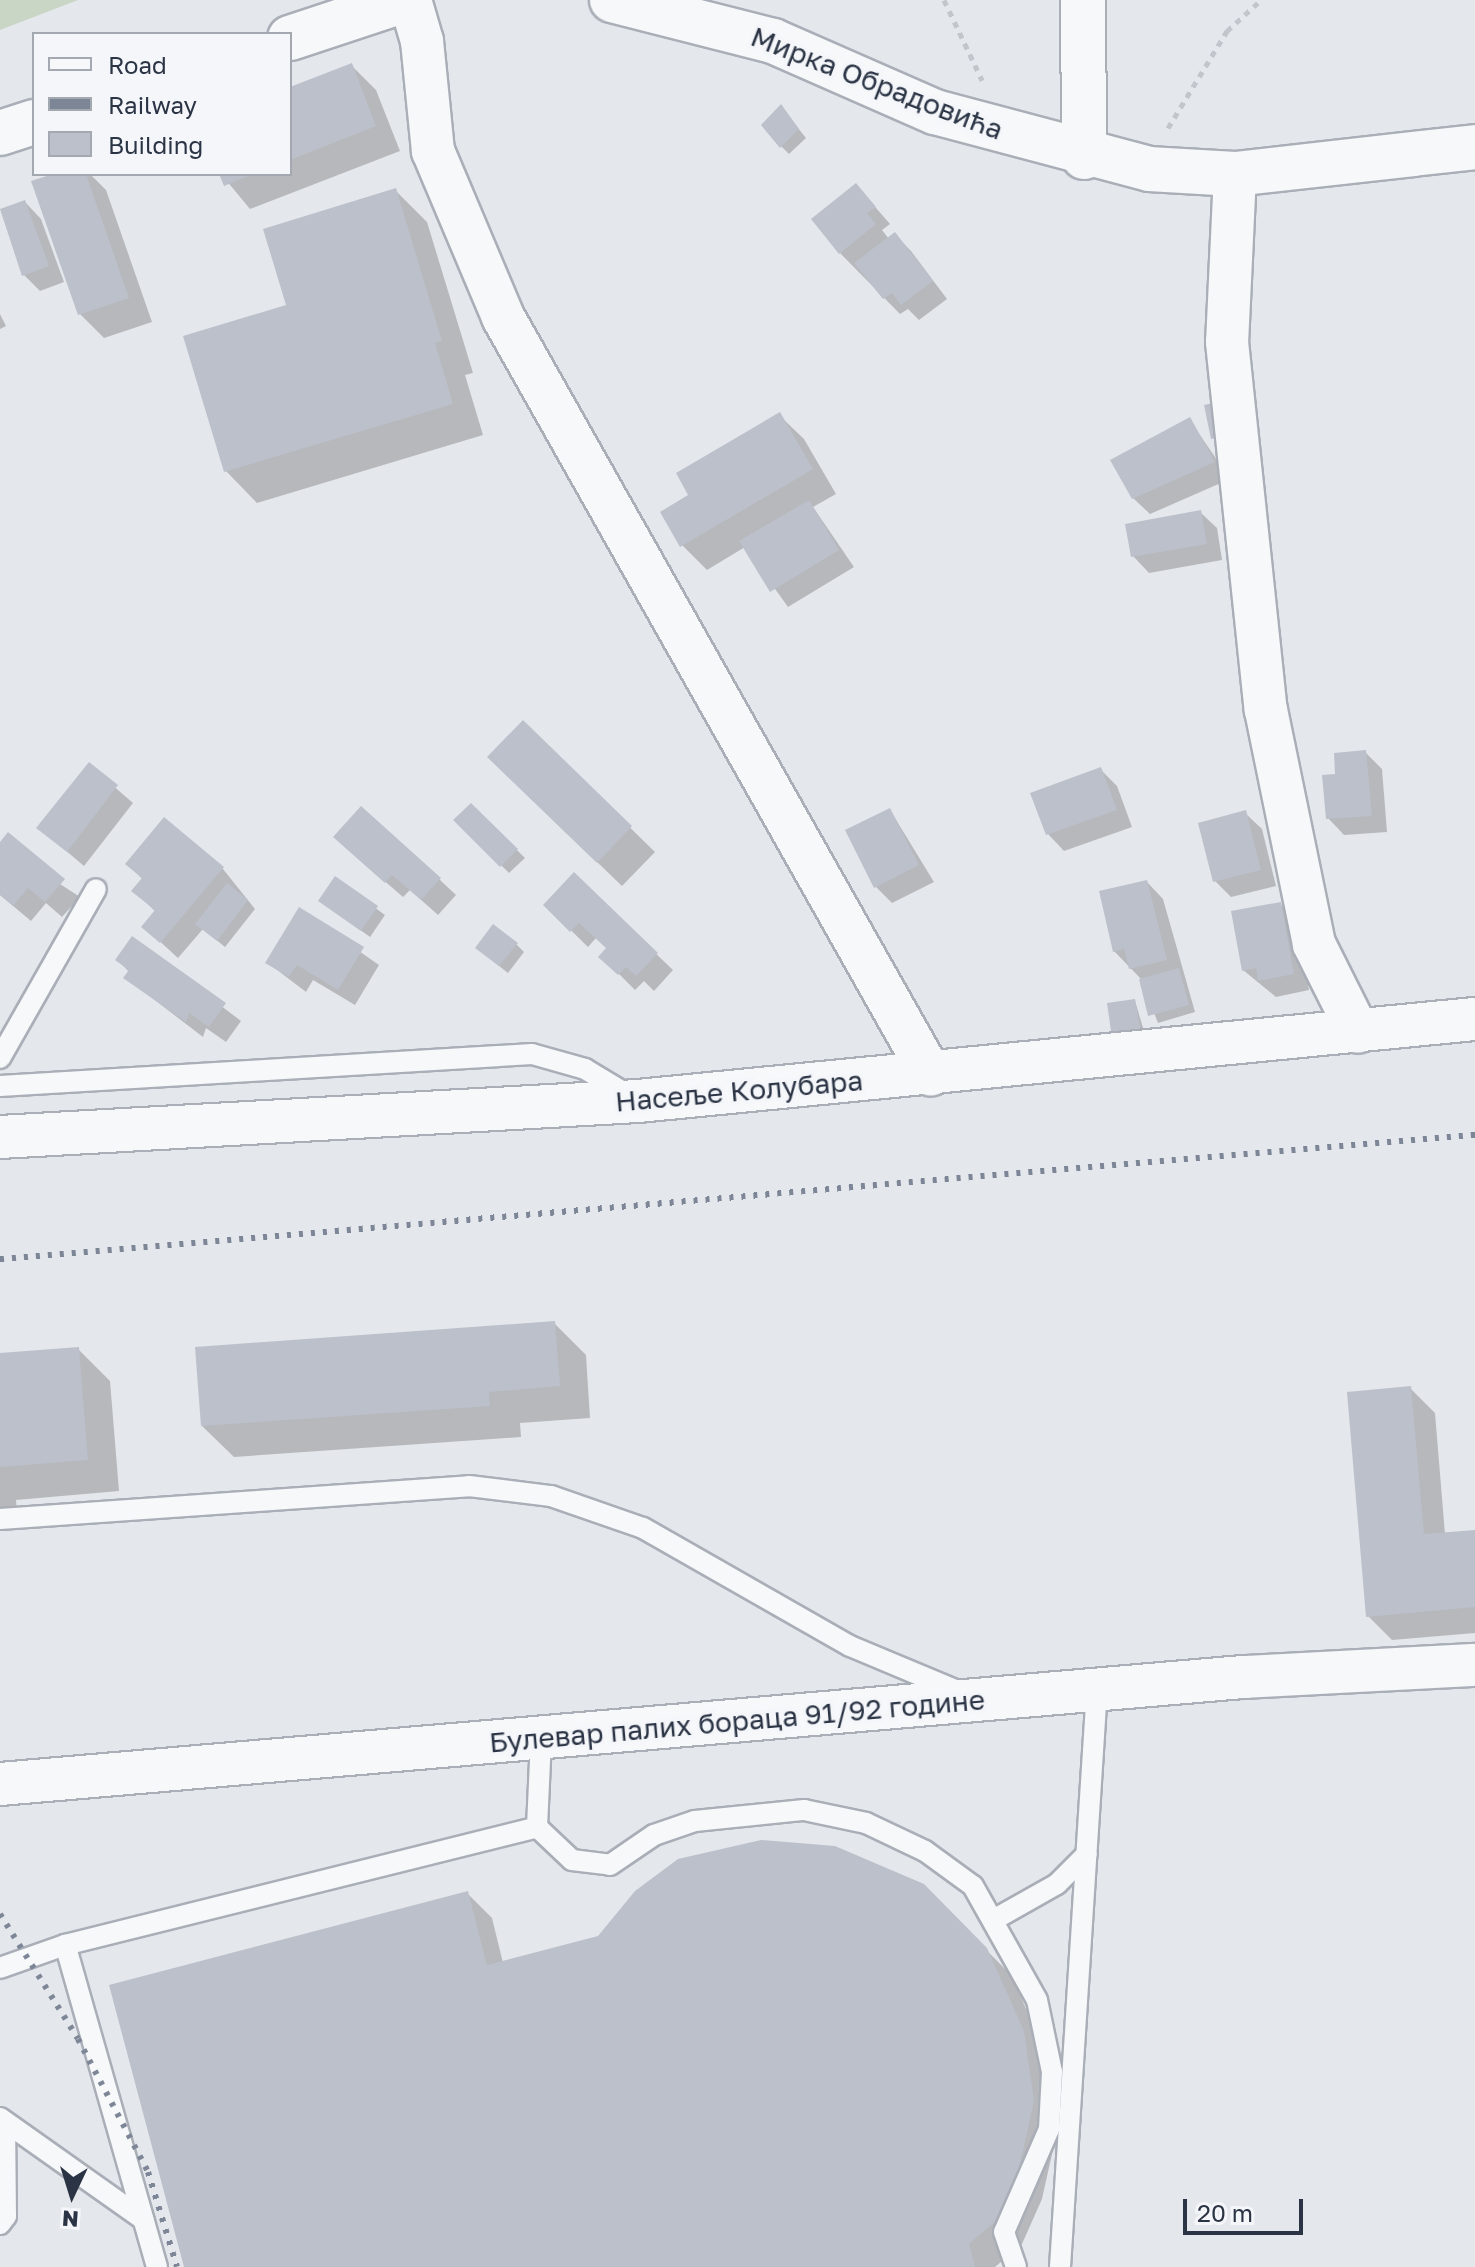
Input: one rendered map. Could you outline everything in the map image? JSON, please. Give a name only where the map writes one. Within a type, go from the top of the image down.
[{"type":"street","points":[[292,37],[408,0],[422,41],[433,151],[503,317],[931,1075]]},
{"type":"street","name":"Мирка Обрадовића","points":[[612,0],[773,41],[935,112],[1084,157],[1149,169],[1235,174],[1475,147]]},
{"type":"street","points":[[1083,13],[1084,157]]},
{"type":"street","points":[[0,133],[32,123]]},
{"type":"street","points":[[1235,174],[1227,342],[1266,710],[1314,944],[1358,1032]]},
{"type":"street","name":"Насеље Колубара","points":[[0,1137],[638,1101],[931,1075],[1475,1019]]},
{"type":"street","name":"Булевар палих бораца 91/92 године","points":[[0,1784],[1097,1689],[1475,1665]]},
{"type":"lane","points":[[0,1058],[96,889]]},
{"type":"lane","points":[[0,1086],[532,1054],[585,1069],[638,1101]]},
{"type":"lane","points":[[0,1519],[469,1486],[551,1496],[643,1528],[850,1646],[978,1700]]},
{"type":"lane","points":[[1060,2267],[1097,1689]]},
{"type":"lane","points":[[541,1738],[537,1827],[572,1860],[610,1865],[654,1835],[695,1821],[804,1810],[866,1823],[925,1851],[973,1886],[995,1919],[1037,2000],[1052,2072],[1049,2129],[1004,2232],[1016,2267]]},
{"type":"lane","points":[[0,1968],[65,1945],[537,1827]]},
{"type":"lane","points":[[995,1919],[1057,1884],[1087,1854]]},
{"type":"lane","points":[[65,1945],[157,2267]]},
{"type":"lane","points":[[2,2121],[68,2161],[144,2220]]},
{"type":"lane","points":[[0,2224],[6,2216],[2,2121]]},
{"type":"path","points":[[944,0],[1010,134]]},
{"type":"path","points":[[1149,169],[1227,31],[1261,0]]},
{"type":"green space","points":[[0,0],[78,0],[0,30]]},
{"type":"building","points":[[352,63],[376,126],[292,159],[292,86]]},
{"type":"building","points":[[781,104],[799,129],[780,148],[761,125]]},
{"type":"building","points":[[47,176],[87,176],[129,298],[78,315],[31,181]]},
{"type":"building","points":[[220,176],[248,176],[224,186]]},
{"type":"building","points":[[856,183],[876,207],[867,213],[876,224],[839,254],[811,219]]},
{"type":"building","points":[[396,188],[442,341],[435,343],[453,404],[224,472],[183,336],[286,305],[263,229]]},
{"type":"building","points":[[25,200],[49,266],[22,276],[0,209]]},
{"type":"building","points":[[895,232],[933,281],[901,305],[892,293],[883,299],[854,263]]},
{"type":"building","points":[[1222,401],[1230,435],[1211,439],[1204,405]]},
{"type":"building","points":[[780,412],[813,469],[680,547],[660,512],[688,495],[676,473]]},
{"type":"building","points":[[1190,417],[1215,462],[1132,499],[1110,460]]},
{"type":"building","points":[[809,500],[839,550],[770,592],[739,541]]},
{"type":"building","points":[[1201,510],[1207,544],[1131,557],[1125,524]]},
{"type":"building","points":[[523,720],[632,826],[597,863],[487,757]]},
{"type":"building","points":[[1366,750],[1372,816],[1326,819],[1322,775],[1335,774],[1334,753]]},
{"type":"building","points":[[89,762],[118,785],[67,852],[36,828]]},
{"type":"building","points":[[1101,767],[1117,810],[1046,835],[1030,793]]},
{"type":"building","points":[[471,803],[518,849],[500,867],[453,820]]},
{"type":"building","points":[[361,806],[441,878],[421,900],[392,875],[385,883],[333,837]]},
{"type":"building","points":[[890,808],[919,865],[874,888],[845,830]]},
{"type":"building","points":[[1246,810],[1261,870],[1213,882],[1198,823]]},
{"type":"building","points":[[164,817],[224,867],[160,943],[141,927],[155,910],[131,891],[142,878],[125,864]]},
{"type":"building","points":[[8,832],[65,879],[45,902],[28,888],[13,906],[0,895],[0,842]]},
{"type":"building","points":[[574,872],[658,953],[636,976],[626,967],[618,975],[598,957],[606,948],[579,923],[570,932],[543,905]]},
{"type":"building","points":[[335,876],[378,906],[361,931],[318,901]]},
{"type":"building","points":[[1147,880],[1167,960],[1129,969],[1124,949],[1113,952],[1099,891]]},
{"type":"building","points":[[227,883],[248,900],[217,941],[195,924]]},
{"type":"building","points":[[1281,902],[1294,974],[1258,981],[1256,968],[1242,971],[1231,911]]},
{"type":"building","points":[[299,907],[364,947],[338,990],[297,965],[289,977],[265,963]]},
{"type":"building","points":[[493,924],[518,943],[499,966],[475,948]]},
{"type":"building","points":[[132,936],[226,1003],[209,1027],[189,1013],[186,1022],[123,978],[129,970],[115,960]]},
{"type":"building","points":[[1179,968],[1189,1005],[1148,1016],[1139,979]]},
{"type":"building","points":[[1135,999],[1141,1033],[1112,1038],[1107,1003]]},
{"type":"building","points":[[555,1321],[560,1386],[489,1392],[490,1406],[201,1426],[195,1347]]},
{"type":"building","points":[[79,1347],[88,1460],[0,1467],[0,1353]]},
{"type":"building","points":[[1411,1386],[1424,1534],[1475,1530],[1475,1607],[1366,1617],[1347,1392]]},
{"type":"building","points":[[761,1840],[835,1846],[924,1884],[987,1948],[1024,2031],[1034,2101],[1018,2173],[998,2219],[969,2244],[975,2267],[184,2267],[109,1985],[468,1891],[487,1965],[598,1936],[635,1891],[678,1859]]},
{"type":"railway","points":[[0,1259],[1475,1135]]},
{"type":"railway","points":[[0,1914],[78,2039],[148,2172],[177,2267]]}]
